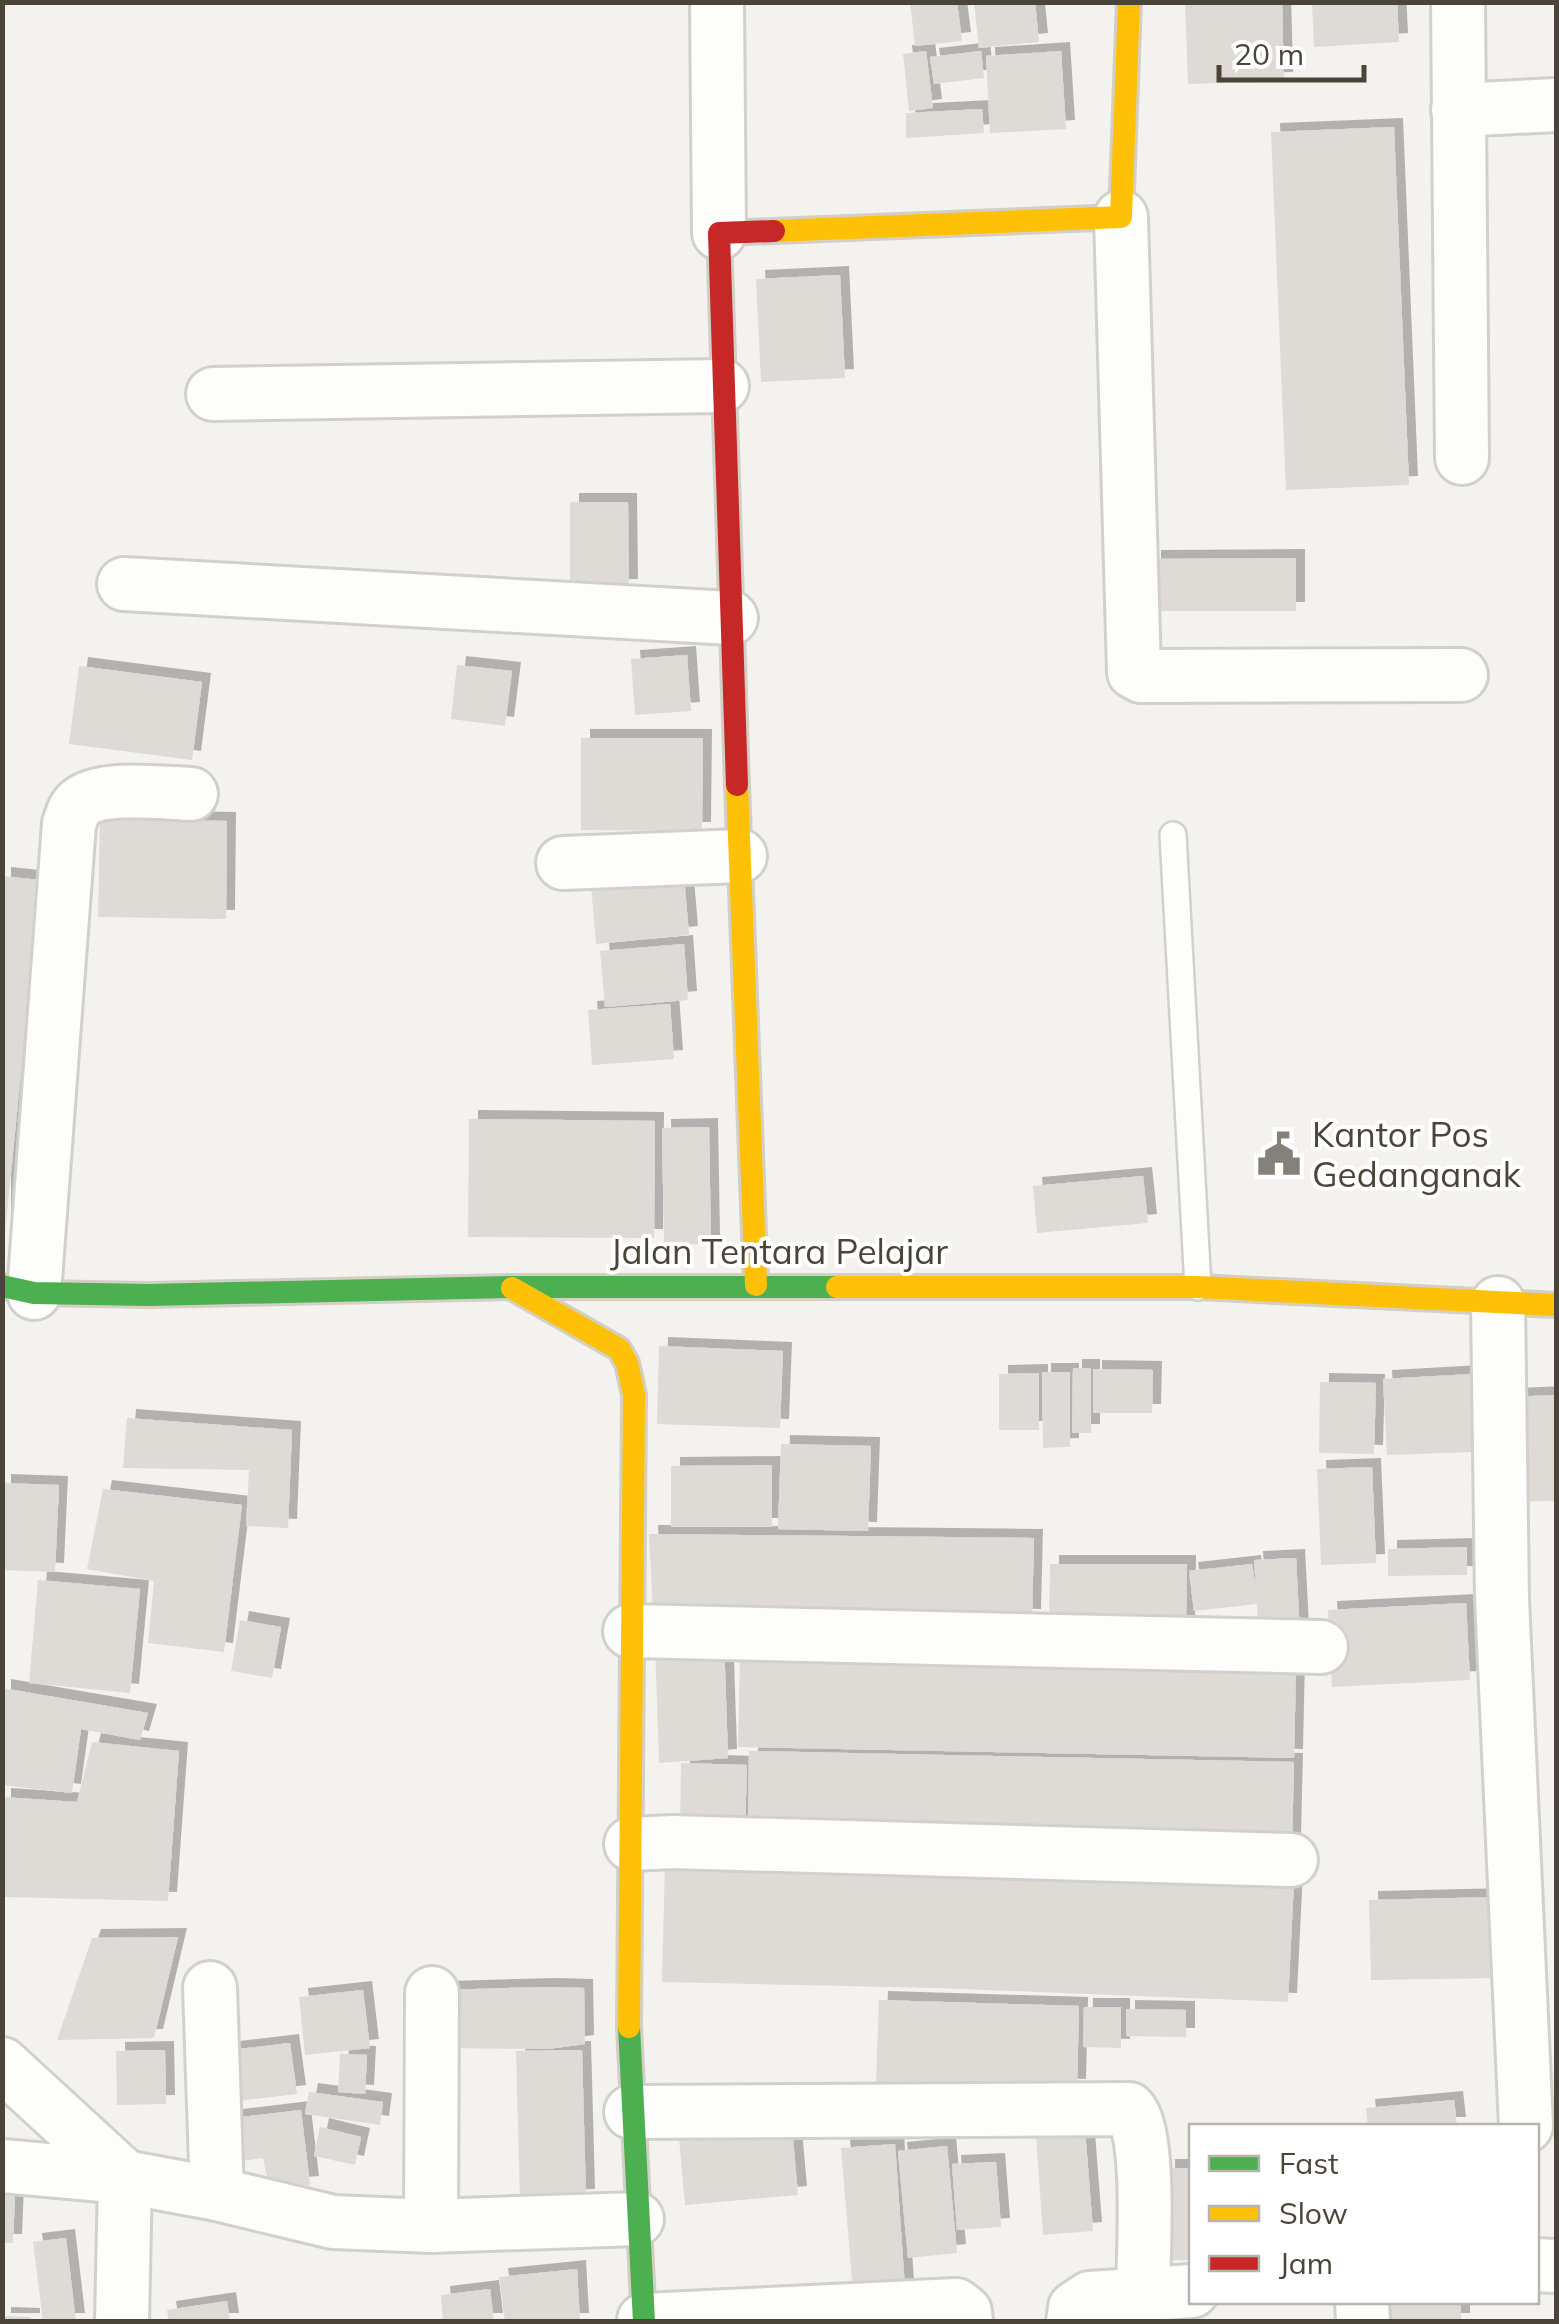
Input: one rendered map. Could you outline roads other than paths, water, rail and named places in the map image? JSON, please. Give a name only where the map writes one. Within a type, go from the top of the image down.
[{"type":"street","points":[[717,2],[722,386],[756,1285]]},
{"type":"street","points":[[1129,2],[1122,217],[1134,672],[1141,676],[1461,675]]},
{"type":"street","points":[[1458,2],[1462,458]]},
{"type":"street","points":[[1458,110],[1556,105]]},
{"type":"street","points":[[719,233],[1122,217]]},
{"type":"street","points":[[213,394],[722,386]]},
{"type":"street","points":[[124,584],[731,618]]},
{"type":"street","points":[[18,1290],[68,824],[75,806],[104,793],[192,794]]},
{"type":"street","points":[[563,863],[740,856]]},
{"type":"street","name":"Jalan Tentara Pelajar","points":[[18,1290],[149,1295],[756,1285],[1198,1287],[1556,1305]]},
{"type":"street","points":[[509,1287],[619,1349],[628,1363],[634,1395],[630,1631],[631,2112],[644,2321],[956,2305],[966,2312],[966,2322]]},
{"type":"street","points":[[1498,1304],[1502,1599],[1526,2124]]},
{"type":"street","points":[[630,1631],[1320,1647]]},
{"type":"street","points":[[631,1844],[693,1842],[1291,1860]]},
{"type":"street","points":[[210,1988],[217,2194]]},
{"type":"street","points":[[430,2226],[432,1994]]},
{"type":"street","points":[[2,2064],[125,2177],[122,2322]]},
{"type":"street","points":[[631,2112],[1129,2110],[1142,2139],[1167,2293],[1086,2299],[1076,2308],[1073,2322]]},
{"type":"street","points":[[2,2166],[125,2177],[333,2222],[430,2226],[637,2219]]},
{"type":"lane","points":[[1173,835],[1198,1287]]},
{"type":"place","name":"Kantor Pos Gedanganak","points":[[1279,1154]]}]
